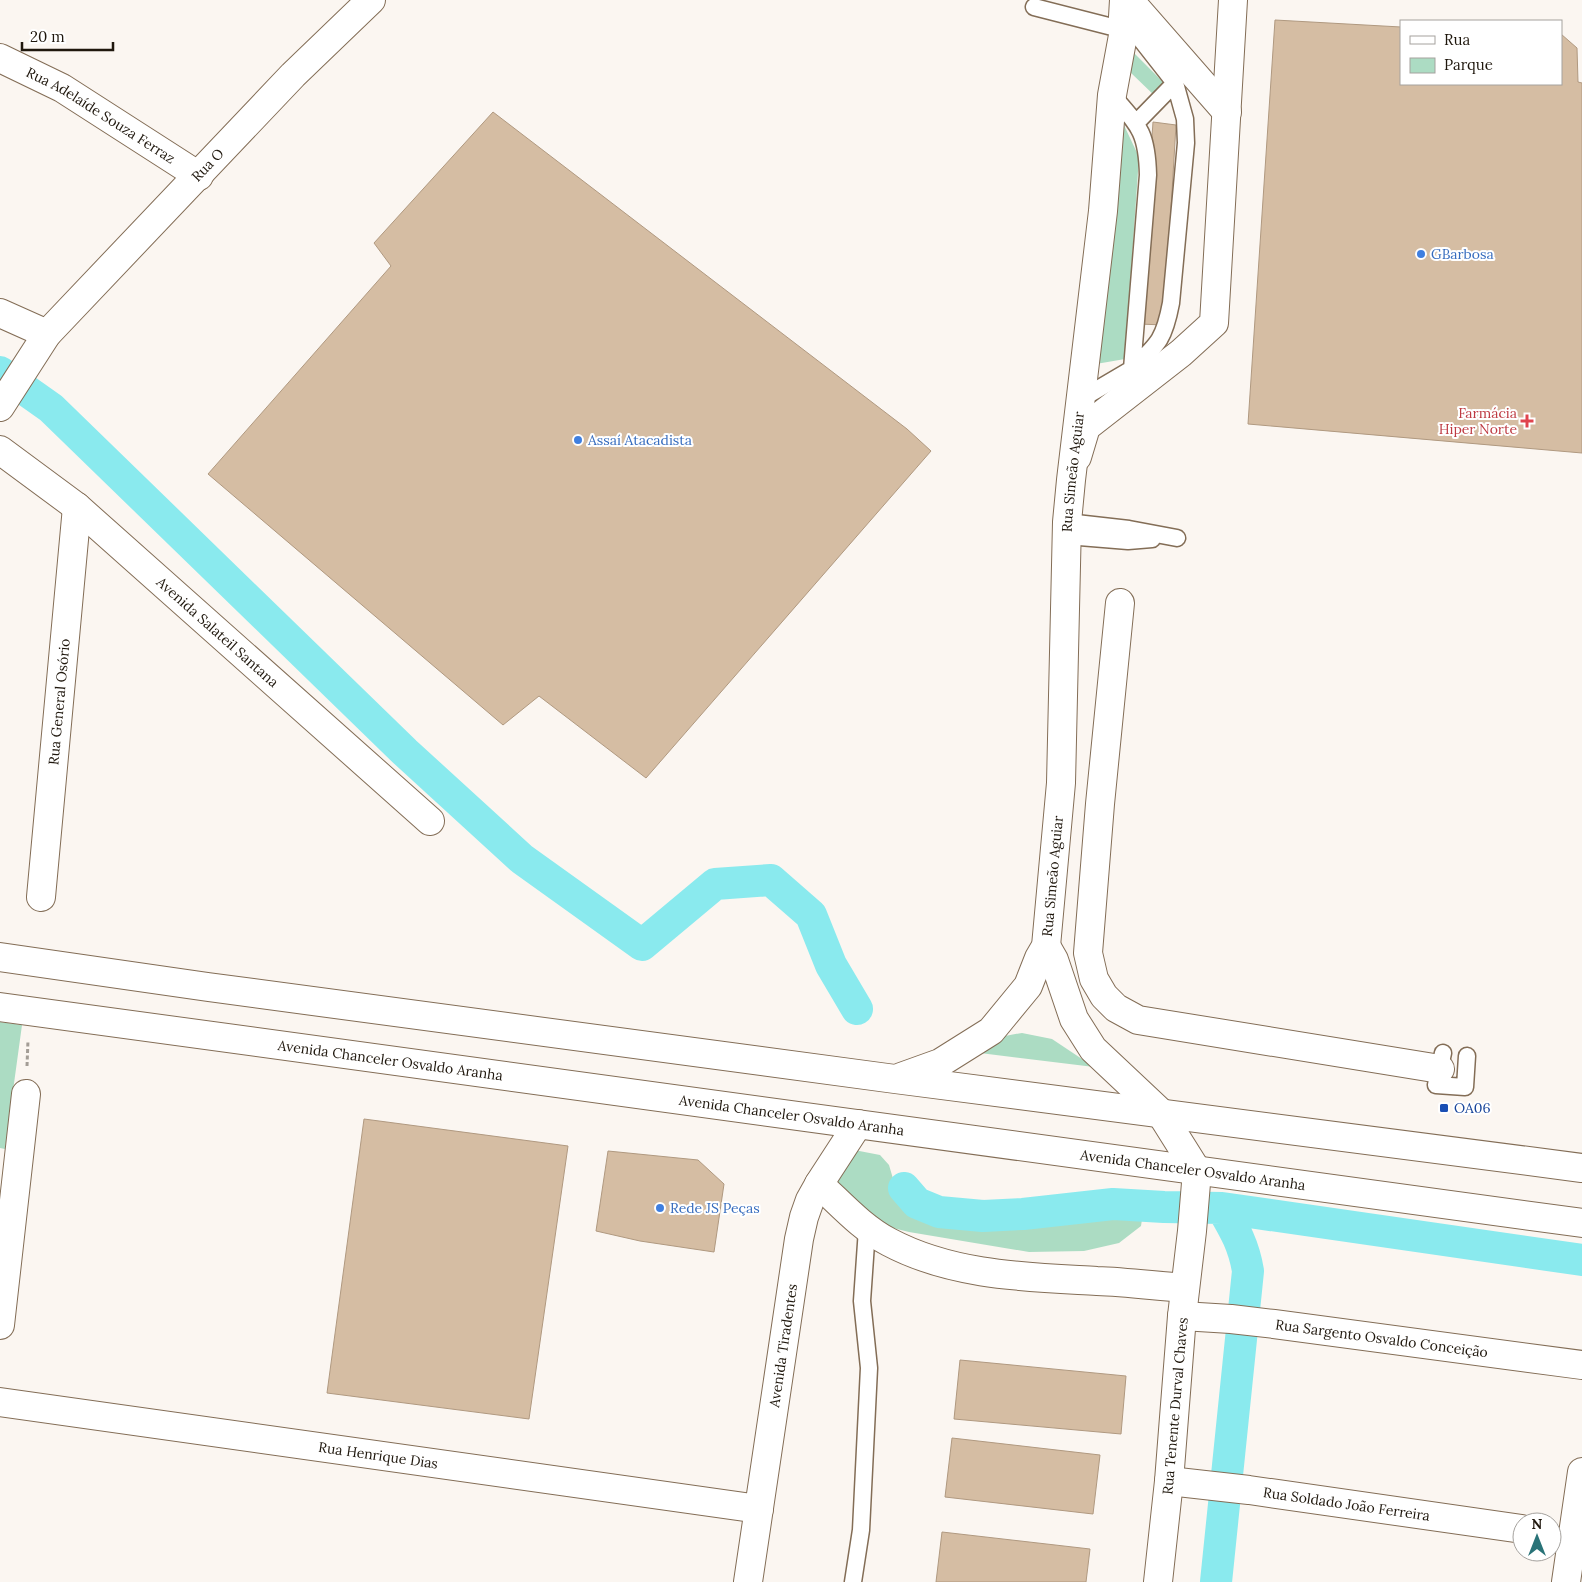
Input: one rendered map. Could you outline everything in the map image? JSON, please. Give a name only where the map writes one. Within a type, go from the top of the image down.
[{"type":"street","name":"Rua O","points":[[0,407],[47,334],[294,75],[371,0]]},
{"type":"street","points":[[1071,480],[1086,427],[1181,353],[1214,323],[1233,0]]},
{"type":"street","points":[[1125,12],[1227,112]]},
{"type":"street","name":"Rua Simeão Aguiar","points":[[1046,946],[1061,783],[1067,529],[1071,480],[1103,212],[1112,95],[1125,12]]},
{"type":"street","name":"Rua Adelaíde Souza Ferraz","points":[[0,58],[62,88],[199,176]]},
{"type":"street","points":[[0,313],[47,334]]},
{"type":"street","name":"Avenida Salateil Santana","points":[[0,450],[77,508],[430,821]]},
{"type":"street","name":"Rua General Osório","points":[[41,897],[77,508]]},
{"type":"street","points":[[1120,603],[1101,794],[1088,953],[1094,979],[1104,996],[1116,1008],[1138,1020],[1440,1069]]},
{"type":"street","points":[[895,1079],[940,1063],[991,1031],[1028,986],[1046,946],[1054,960],[1074,1019],[1093,1049],[1160,1112],[1197,1181]]},
{"type":"street","points":[[0,957],[218,989],[1582,1168]]},
{"type":"street","name":"Avenida Chanceler Osvaldo Aranha","points":[[0,1007],[858,1124],[1197,1181],[1582,1223]]},
{"type":"street","points":[[0,1325],[26,1094]]},
{"type":"street","name":"Avenida Tiradentes","points":[[748,1582],[804,1216],[819,1184],[858,1124]]},
{"type":"street","name":"Rua Tenente Durval Chaves","points":[[1158,1582],[1170,1481],[1182,1316],[1197,1181]]},
{"type":"street","points":[[819,1184],[868,1229],[890,1243],[959,1268],[1008,1275],[1185,1288]]},
{"type":"street","name":"Rua Sargento Osvaldo Conceição","points":[[1182,1316],[1231,1318],[1582,1365]]},
{"type":"street","name":"Rua Henrique Dias","points":[[0,1402],[759,1509]]},
{"type":"street","points":[[1566,1582],[1569,1536],[1582,1472]]},
{"type":"street","name":"Rua Soldado João Ferreira","points":[[1170,1481],[1249,1490],[1512,1528]]},
{"type":"lane","points":[[1034,7],[1125,12],[1176,83],[1185,118],[1186,143],[1172,303],[1167,326],[1160,341],[1132,369],[1081,399]]},
{"type":"lane","points":[[1136,123],[1176,83]]},
{"type":"lane","points":[[1112,95],[1136,123],[1145,141],[1148,175],[1132,369]]},
{"type":"lane","points":[[1067,529],[1129,529],[1177,538],[1128,541],[1067,529]]},
{"type":"lane","points":[[1440,1069],[1466,1087],[1468,1056]]},
{"type":"lane","points":[[854,1582],[861,1530],[869,1368],[862,1301],[868,1229]]},
{"type":"path","points":[[26,1094],[28,1012]]},
{"type":"green space","points":[[1131,50],[1167,86],[1157,98],[1130,72]]},
{"type":"green space","points":[[1122,121],[1139,157],[1125,359],[1096,364]]},
{"type":"green space","points":[[0,1022],[22,1025],[5,1149],[0,1148]]},
{"type":"green space","points":[[1022,1033],[1052,1039],[1094,1067],[972,1052],[996,1039]]},
{"type":"green space","points":[[849,1149],[880,1155],[889,1165],[902,1200],[926,1221],[981,1227],[1014,1227],[1126,1211],[1143,1213],[1141,1226],[1119,1243],[1084,1251],[1029,1252],[909,1232],[865,1221],[839,1206],[825,1164]]},
{"type":"building","name":"GBarbosa","points":[[1275,20],[1400,27],[1400,85],[1562,85],[1562,35],[1577,48],[1578,82],[1582,83],[1582,453],[1248,424]]},
{"type":"building","name":"Assaí Atacadista","points":[[493,112],[907,429],[931,451],[646,778],[539,696],[503,725],[208,474],[391,266],[374,243]]},
{"type":"building","points":[[1153,122],[1176,125],[1164,325],[1139,324]]},
{"type":"building","points":[[364,1119],[568,1146],[529,1419],[327,1393]]},
{"type":"building","name":"Rede JS Peças","points":[[608,1151],[698,1160],[724,1184],[714,1252],[640,1241],[596,1231]]},
{"type":"building","points":[[960,1360],[1126,1376],[1121,1434],[954,1419]]},
{"type":"building","points":[[952,1438],[1100,1455],[1093,1514],[945,1497]]},
{"type":"building","points":[[942,1532],[1090,1549],[1086,1582],[936,1582]]},
{"type":"waterway","points":[[0,372],[51,408],[405,752],[522,859],[642,945],[715,884],[771,880],[811,915],[831,965],[857,1009]]},
{"type":"waterway","points":[[904,1188],[917,1203],[939,1212],[983,1216],[1023,1214],[1113,1204],[1222,1208],[1582,1260]]},
{"type":"waterway","points":[[1216,1582],[1248,1271],[1238,1238],[1222,1208]]},
{"type":"place","name":"GBarbosa","points":[[1421,254]]},
{"type":"place","name":"Farmácia Hiper Norte","points":[[1527,421]]},
{"type":"place","name":"Assaí Atacadista","points":[[578,440]]},
{"type":"place","name":"OA06","points":[[1444,1108]]},
{"type":"place","name":"Rede JS Peças","points":[[660,1208]]}]
